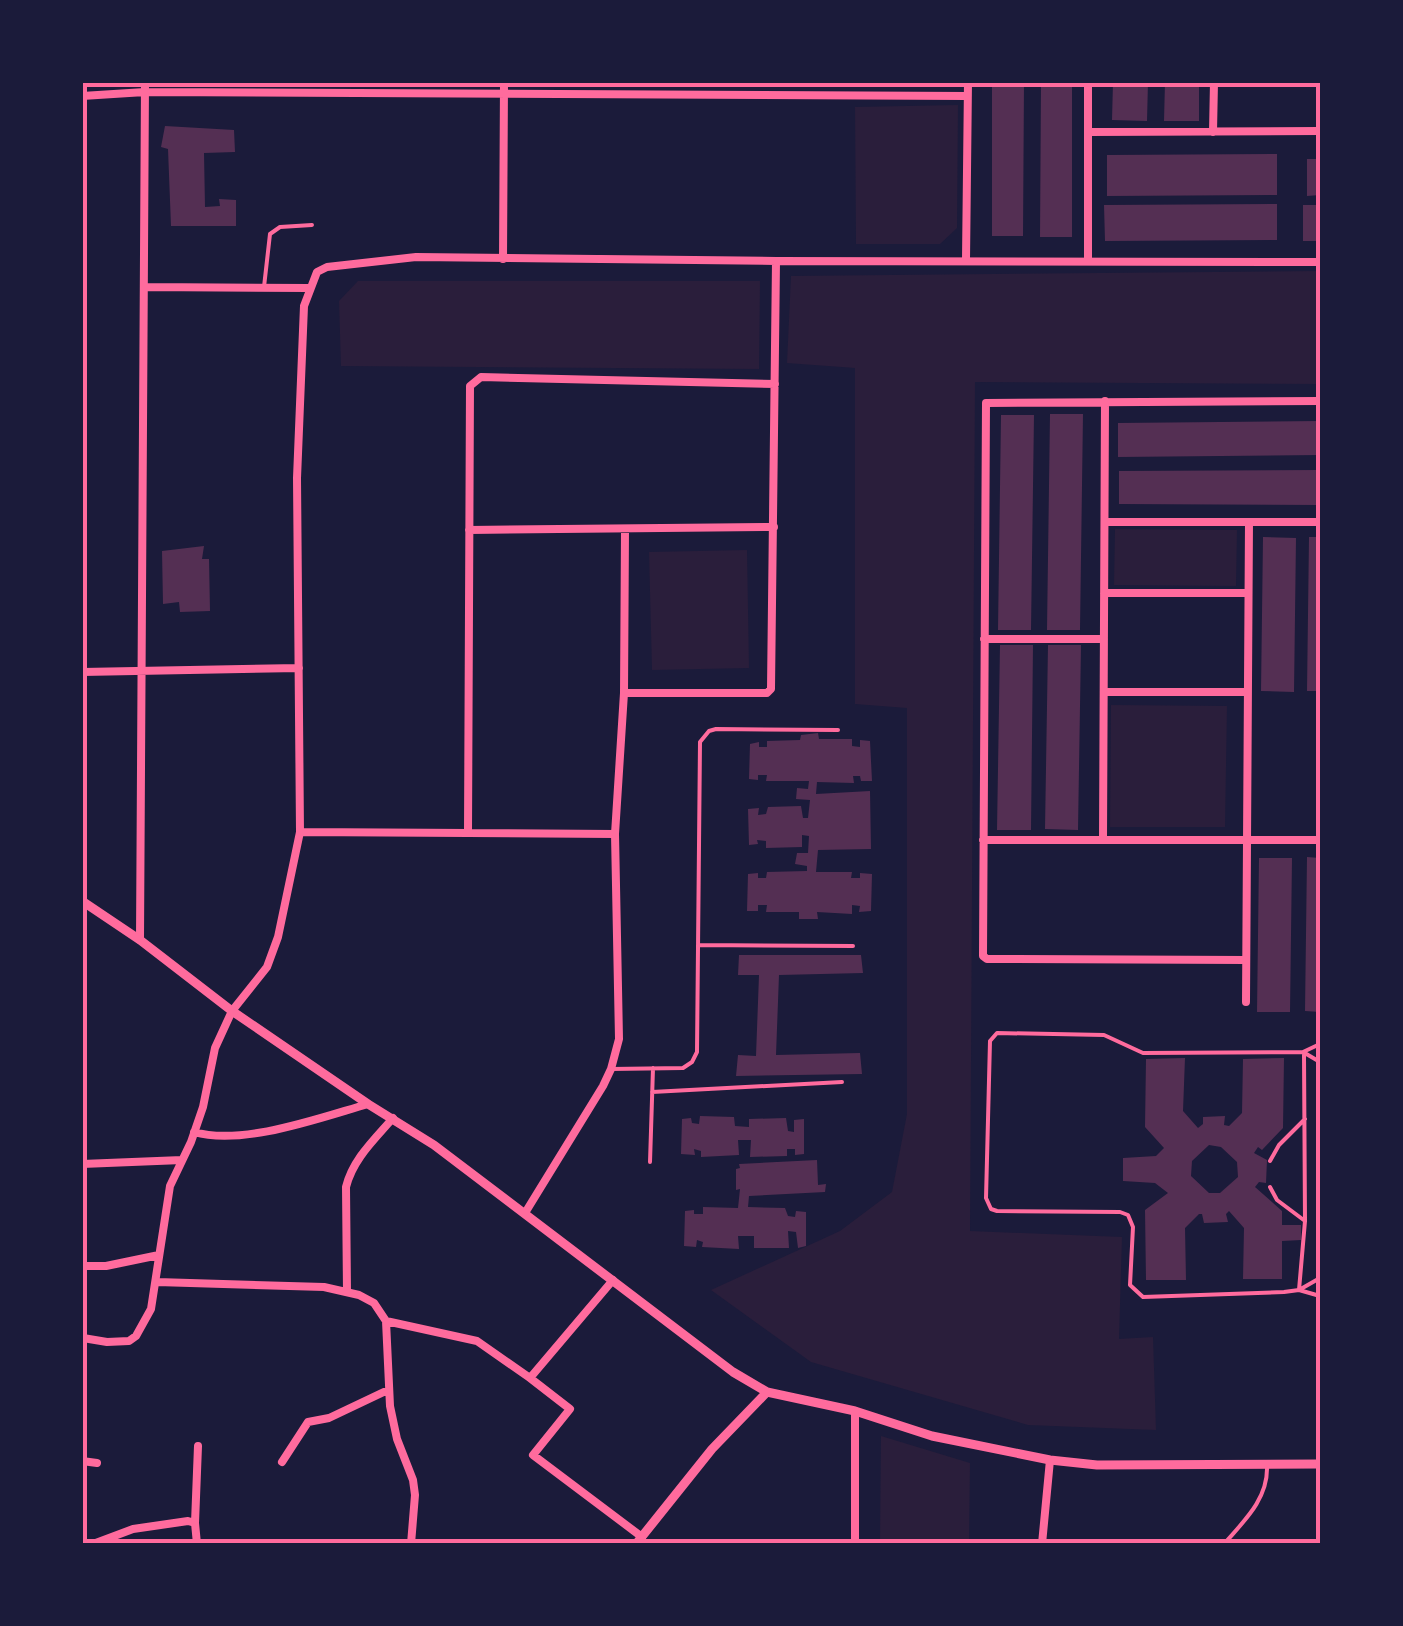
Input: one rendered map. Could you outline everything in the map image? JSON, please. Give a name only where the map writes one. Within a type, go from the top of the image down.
[{"type":"street","points":[[272,82],[272,93]]},
{"type":"street","points":[[368,82],[368,93]]},
{"type":"street","points":[[502,259],[504,82]]},
{"type":"street","points":[[837,82],[837,94]]},
{"type":"street","points":[[966,260],[968,82]]},
{"type":"street","points":[[1088,82],[1088,260]]},
{"type":"street","points":[[1213,132],[1214,82]]},
{"type":"street","points":[[140,940],[145,88]]},
{"type":"street","points":[[82,96],[145,88],[272,93],[968,96]]},
{"type":"street","points":[[1088,132],[1320,131]]},
{"type":"street","points":[[83,1338],[129,1341],[136,1336],[150,1309],[170,1186],[194,1132],[211,1059],[232,1011],[268,967],[278,937],[300,832],[297,478],[304,306],[317,272],[328,266],[416,256],[776,262],[1320,262]]},
{"type":"street","points":[[624,693],[770,691],[776,262]]},
{"type":"street","points":[[144,287],[309,288]]},
{"type":"street","points":[[468,832],[470,386],[482,377],[775,384]]},
{"type":"street","points":[[1103,840],[1106,401]]},
{"type":"street","points":[[1246,960],[984,958],[986,402],[1320,401]]},
{"type":"street","points":[[1104,522],[1320,522]]},
{"type":"street","points":[[1246,1002],[1248,522]]},
{"type":"street","points":[[469,530],[774,528]]},
{"type":"street","points":[[524,1212],[612,1069],[619,1039],[615,834],[624,693],[625,530]]},
{"type":"street","points":[[1104,593],[1248,593]]},
{"type":"street","points":[[984,639],[1104,639]]},
{"type":"street","points":[[82,672],[299,668]]},
{"type":"street","points":[[1104,692],[1248,692]]},
{"type":"street","points":[[300,832],[615,834]]},
{"type":"street","points":[[984,840],[1320,840]]},
{"type":"street","points":[[82,901],[232,1011],[393,1118],[734,1372],[768,1392],[855,1412],[932,1436],[1050,1460],[1097,1464],[1320,1464]]},
{"type":"street","points":[[194,1132],[214,1137],[237,1136],[368,1104]]},
{"type":"street","points":[[348,1292],[349,1174],[364,1150],[393,1118]]},
{"type":"street","points":[[82,1164],[182,1160]]},
{"type":"street","points":[[82,1266],[106,1266],[159,1255]]},
{"type":"street","points":[[530,1378],[613,1280]]},
{"type":"street","points":[[157,1282],[296,1286],[348,1292],[374,1303],[386,1321],[388,1390],[397,1440],[413,1480],[411,1544]]},
{"type":"street","points":[[386,1321],[477,1341],[570,1409],[532,1455],[639,1540],[712,1449],[768,1392]]},
{"type":"street","points":[[282,1462],[308,1422],[329,1418],[388,1390]]},
{"type":"street","points":[[855,1412],[855,1544]]},
{"type":"street","points":[[197,1544],[194,1523],[198,1446]]},
{"type":"street","points":[[1046,1542],[1050,1460]]},
{"type":"street","points":[[82,1461],[97,1463]]},
{"type":"street","points":[[93,1544],[146,1526],[194,1523]]},
{"type":"lane","points":[[264,288],[270,234],[280,227],[312,225]]},
{"type":"lane","points":[[612,1069],[688,1066],[697,1052],[700,742],[716,729],[838,730]]},
{"type":"lane","points":[[698,945],[853,946]]},
{"type":"lane","points":[[1320,1044],[1304,1052],[1143,1053],[1104,1035],[997,1032],[990,1041],[986,1198],[997,1212],[1128,1215],[1134,1228],[1130,1285],[1143,1297],[1299,1290],[1320,1296]]},
{"type":"lane","points":[[1304,1052],[1320,1062]]},
{"type":"lane","points":[[1299,1290],[1306,1220],[1304,1052]]},
{"type":"lane","points":[[650,1162],[652,1068]]},
{"type":"lane","points":[[652,1092],[842,1082]]},
{"type":"lane","points":[[1270,1161],[1279,1144],[1306,1118]]},
{"type":"lane","points":[[1270,1187],[1277,1200],[1306,1220]]},
{"type":"lane","points":[[1299,1290],[1320,1278]]},
{"type":"lane","points":[[1224,1544],[1267,1485],[1266,1464]]},
{"type":"shaded area","points":[[958,105],[957,228],[940,244],[856,244],[855,107]]},
{"type":"shaded area","points":[[1320,271],[1320,384],[975,382],[970,1231],[1122,1237],[1119,1339],[1153,1337],[1156,1430],[1028,1425],[811,1362],[711,1290],[840,1231],[892,1192],[907,1114],[907,708],[855,704],[855,368],[787,363],[791,276]]},
{"type":"shaded area","points":[[358,281],[760,281],[759,369],[341,366],[339,301]]},
{"type":"shaded area","points":[[1115,529],[1237,530],[1236,586],[1114,585]]},
{"type":"shaded area","points":[[747,550],[749,668],[652,670],[649,552]]},
{"type":"shaded area","points":[[1111,705],[1227,706],[1225,827],[1110,827]]},
{"type":"shaded area","points":[[881,1436],[970,1463],[969,1543],[880,1543]]},
{"type":"building","points":[[992,82],[1024,82],[1023,236],[992,236]]},
{"type":"building","points":[[1041,82],[1072,82],[1072,237],[1040,237]]},
{"type":"building","points":[[1113,82],[1148,82],[1147,121],[1112,120]]},
{"type":"building","points":[[1165,82],[1199,82],[1199,121],[1164,121]]},
{"type":"building","points":[[165,126],[234,130],[235,152],[204,153],[205,207],[220,206],[219,199],[236,200],[236,226],[171,226],[168,149],[161,147]]},
{"type":"building","points":[[1277,154],[1277,195],[1107,196],[1107,155]]},
{"type":"building","points":[[1307,159],[1320,159],[1320,195],[1307,196]]},
{"type":"building","points":[[1277,204],[1277,240],[1105,241],[1104,205]]},
{"type":"building","points":[[1303,205],[1320,205],[1320,241],[1303,241]]},
{"type":"building","points":[[1050,414],[1083,414],[1080,630],[1047,630]]},
{"type":"building","points":[[1001,415],[1034,415],[1031,630],[998,630]]},
{"type":"building","points":[[1320,421],[1320,455],[1118,457],[1118,423]]},
{"type":"building","points":[[1320,470],[1320,505],[1119,504],[1119,471]]},
{"type":"building","points":[[1263,537],[1296,538],[1294,692],[1261,691]]},
{"type":"building","points":[[1309,537],[1320,537],[1320,691],[1307,691]]},
{"type":"building","points":[[204,546],[202,559],[209,559],[210,611],[180,612],[179,602],[163,604],[162,551]]},
{"type":"building","points":[[1000,645],[1033,645],[1031,830],[997,830]]},
{"type":"building","points":[[1048,645],[1081,645],[1078,830],[1045,829]]},
{"type":"building","points":[[818,733],[819,739],[852,739],[852,746],[860,747],[860,740],[870,741],[872,781],[853,776],[854,783],[817,782],[816,794],[870,791],[871,849],[818,850],[816,872],[852,872],[851,878],[860,878],[860,873],[872,874],[871,911],[859,912],[860,906],[852,905],[852,914],[817,912],[818,919],[799,919],[799,912],[766,912],[767,905],[758,905],[758,911],[747,911],[748,874],[758,873],[758,878],[766,878],[767,872],[807,871],[807,866],[795,864],[797,853],[808,853],[809,836],[802,835],[802,847],[766,848],[766,841],[757,840],[758,844],[749,845],[748,809],[759,808],[758,815],[766,814],[768,807],[801,806],[803,818],[808,818],[810,800],[796,799],[797,788],[808,789],[809,781],[766,781],[767,775],[749,779],[750,744],[759,742],[759,747],[767,747],[767,741],[800,740],[801,735]]},
{"type":"building","points":[[1307,857],[1320,858],[1320,1012],[1305,1011]]},
{"type":"building","points":[[1259,858],[1292,858],[1290,1012],[1257,1012]]},
{"type":"building","points":[[739,955],[861,955],[863,973],[779,975],[776,1055],[860,1053],[862,1074],[736,1076],[738,1055],[756,1056],[759,975],[738,975]]},
{"type":"building","points":[[1185,1058],[1183,1111],[1198,1128],[1203,1117],[1225,1116],[1224,1125],[1229,1126],[1242,1113],[1243,1059],[1284,1058],[1283,1128],[1254,1153],[1267,1160],[1266,1183],[1259,1182],[1255,1187],[1282,1211],[1282,1225],[1301,1225],[1301,1240],[1282,1241],[1282,1279],[1243,1279],[1244,1228],[1229,1211],[1228,1222],[1204,1223],[1199,1214],[1185,1228],[1186,1280],[1146,1280],[1145,1210],[1168,1193],[1155,1183],[1123,1181],[1123,1158],[1156,1156],[1164,1148],[1145,1127],[1146,1059]],"holes":[[[1209,1145],[1221,1147],[1237,1162],[1238,1177],[1220,1193],[1209,1193],[1191,1176],[1192,1161]]]},
{"type":"building","points":[[700,1116],[734,1117],[735,1126],[749,1127],[749,1119],[786,1118],[788,1131],[794,1132],[794,1120],[804,1119],[804,1154],[795,1155],[795,1149],[787,1149],[787,1156],[750,1157],[751,1140],[738,1140],[739,1155],[701,1157],[701,1151],[694,1149],[695,1155],[681,1154],[682,1119],[691,1118],[692,1123],[699,1124]]},
{"type":"building","points":[[817,1160],[818,1185],[826,1184],[825,1192],[749,1196],[748,1207],[785,1208],[788,1216],[795,1217],[796,1211],[806,1212],[806,1246],[798,1248],[796,1232],[788,1231],[789,1248],[754,1248],[754,1236],[738,1236],[739,1249],[702,1247],[703,1242],[697,1240],[696,1247],[684,1246],[685,1211],[703,1214],[703,1207],[738,1208],[739,1164]]}]
